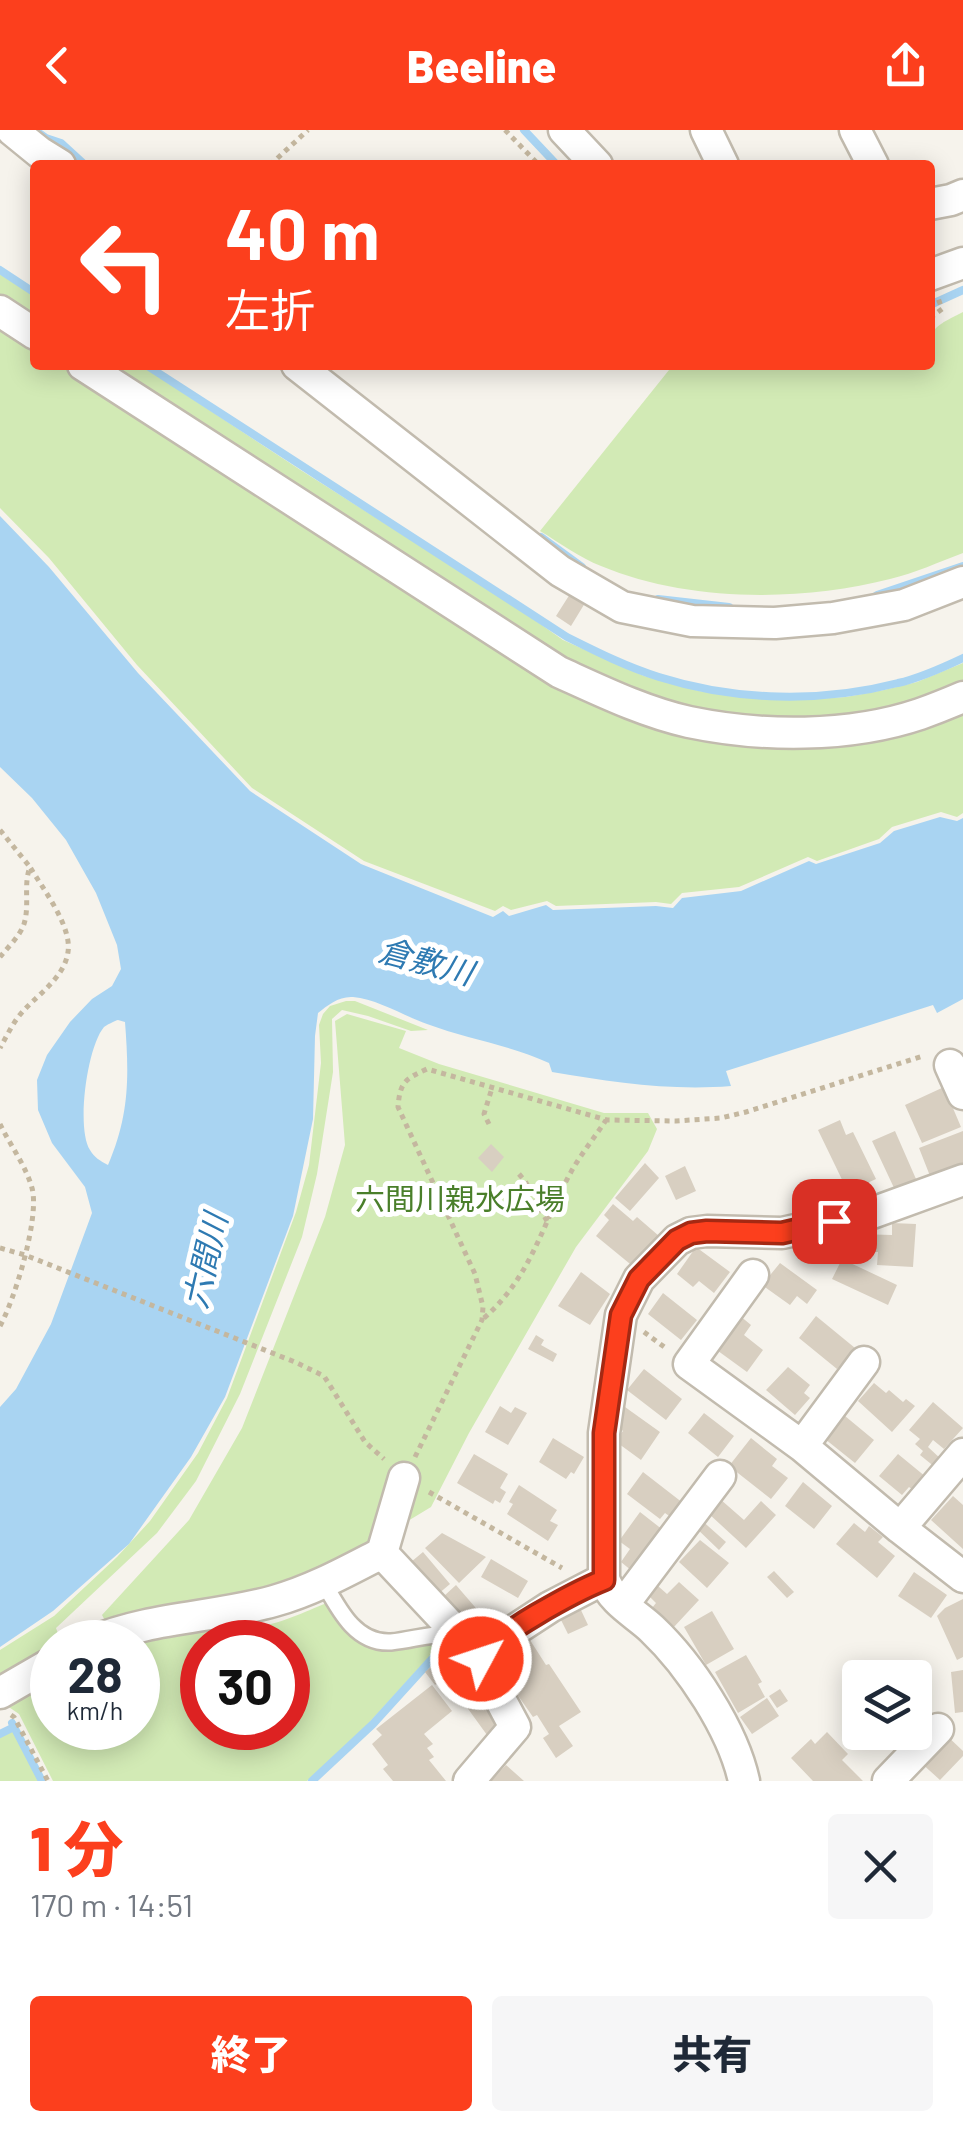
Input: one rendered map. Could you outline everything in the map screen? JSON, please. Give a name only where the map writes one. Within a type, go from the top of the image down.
[{"type":"street","points":[[12,130],[52,160]]},
{"type":"street","points":[[564,130],[593,160]]},
{"type":"street","points":[[706,130],[721,160]]},
{"type":"street","points":[[856,130],[870,160]]},
{"type":"street","points":[[935,203],[963,194]]},
{"type":"street","points":[[935,272],[963,263]]},
{"type":"street","points":[[0,311],[30,331]]},
{"type":"street","points":[[91,370],[528,653],[559,672],[623,700],[687,721],[766,733],[849,730],[916,716],[963,697]]},
{"type":"street","points":[[303,370],[560,571],[622,607],[692,621],[775,624],[904,604],[963,582]]},
{"type":"street","points":[[940,1060],[963,1094]]},
{"type":"street","points":[[744,1781],[730,1738],[697,1685],[666,1644],[609,1592],[604,1580],[604,1433],[621,1315],[639,1279],[677,1240],[691,1233],[782,1233],[872,1213],[963,1180]]},
{"type":"street","points":[[753,1275],[690,1364],[802,1446],[963,1576]]},
{"type":"street","points":[[802,1446],[864,1362]]},
{"type":"street","points":[[900,1528],[963,1454]]},
{"type":"street","points":[[623,1605],[720,1476]]},
{"type":"street","points":[[160,1622],[276,1600],[324,1583],[382,1553],[404,1478]]},
{"type":"street","points":[[382,1553],[458,1634],[484,1650]]},
{"type":"street","points":[[469,1781],[514,1727],[484,1668],[484,1650],[550,1607],[604,1580]]},
{"type":"street","points":[[0,1693],[30,1676]]},
{"type":"street","points":[[888,1781],[938,1729]]},
{"type":"lane","points":[[324,1583],[363,1638],[388,1642],[435,1633],[458,1634]]},
{"type":"path","points":[[275,160],[308,130]]},
{"type":"path","points":[[505,130],[533,160]]},
{"type":"path","points":[[935,314],[942,309]]},
{"type":"path","points":[[0,830],[30,867],[68,940],[68,954],[54,981],[17,1018],[0,1048]]},
{"type":"path","points":[[0,957],[23,927],[30,867]]},
{"type":"path","points":[[0,1248],[324,1376],[365,1442],[404,1478],[482,1320],[483,1307],[475,1274],[398,1107],[399,1090],[408,1078],[427,1069],[606,1120],[676,1121],[722,1118],[940,1060]]},
{"type":"path","points":[[489,1124],[484,1114],[492,1088]]},
{"type":"path","points":[[482,1320],[500,1304],[520,1275],[571,1172],[606,1120]]},
{"type":"path","points":[[0,1124],[34,1196],[16,1289],[0,1326]]},
{"type":"path","points":[[518,1174],[548,1223]]},
{"type":"path","points":[[444,1207],[474,1182]]},
{"type":"path","points":[[621,1315],[690,1364]]},
{"type":"path","points":[[0,1707],[14,1717],[48,1781]]},
{"type":"green space","points":[[0,274],[30,294],[30,324],[0,304]]},
{"type":"green space","points":[[963,312],[963,553],[909,574],[855,587],[744,595],[634,578],[593,563],[540,531],[669,370],[935,370],[935,330]]},
{"type":"green space","points":[[0,320],[30,339],[30,370],[79,370],[406,586],[727,739],[963,708],[963,813],[957,817],[941,812],[892,827],[879,839],[817,861],[808,857],[739,887],[682,893],[671,904],[556,906],[547,901],[511,910],[503,906],[495,911],[364,861],[252,788],[137,665],[49,558],[0,508]]},
{"type":"green space","points":[[101,370],[149,370],[563,640],[644,676],[699,691],[797,700],[884,690],[917,682],[963,663],[963,689],[874,717],[757,725],[610,690]]},
{"type":"green space","points":[[355,1001],[428,1030],[411,1031],[342,1010],[332,1019],[333,1072],[317,1174],[302,1237],[240,1394],[196,1481],[157,1533],[65,1620],[48,1620],[150,1521],[198,1453],[227,1398],[296,1212],[309,1165],[321,1063],[319,1025],[330,1006]]},
{"type":"green space","name":"六間川親水広場","points":[[347,1014],[406,1031],[399,1048],[439,1064],[604,1113],[648,1113],[657,1129],[648,1151],[576,1247],[431,1507],[304,1584],[152,1620],[105,1620],[102,1615],[189,1520],[242,1428],[325,1217],[345,1145],[335,1021]]},
{"type":"green space","points":[[327,1603],[338,1622],[364,1642],[395,1646],[451,1638],[466,1655],[473,1677],[441,1644],[356,1737],[307,1781],[53,1781],[37,1750],[160,1750],[160,1637],[180,1632],[180,1750],[310,1750],[310,1620],[282,1620]]},
{"type":"green space","points":[[30,1631],[30,1669],[0,1686],[0,1650]]},
{"type":"green space","points":[[30,1683],[30,1736],[19,1714],[0,1701]]},
{"type":"green space","points":[[13,1729],[39,1781],[0,1781],[0,1736]]},
{"type":"water","points":[[0,516],[49,567],[138,673],[250,791],[361,864],[493,917],[503,911],[509,916],[546,905],[553,910],[673,908],[682,898],[741,891],[809,861],[816,864],[880,843],[894,831],[940,817],[957,821],[963,818],[963,999],[937,1013],[933,1005],[726,1071],[731,1086],[708,1087],[641,1085],[552,1072],[549,1063],[534,1057],[418,1021],[362,998],[348,997],[330,1004],[318,1013],[313,1119],[293,1216],[225,1397],[191,1457],[129,1544],[53,1611],[40,1620],[30,1620],[30,1627],[0,1647],[0,1407],[16,1389],[51,1324],[92,1213],[85,1187],[52,1143],[38,1110],[37,1080],[47,1055],[70,1022],[92,999],[112,986],[121,969],[117,945],[96,893],[66,840],[0,767]],"holes":[[[117,1020],[125,1022],[127,1060],[120,1129],[108,1165],[93,1155],[86,1139],[85,1088],[98,1037],[104,1027]]]},
{"type":"building","points":[[570,594],[585,603],[571,626],[556,616]]},
{"type":"building","points":[[944,1087],[961,1127],[922,1143],[905,1105]]},
{"type":"building","points":[[840,1120],[846,1135],[853,1132],[876,1179],[848,1192],[818,1130]]},
{"type":"building","points":[[895,1131],[916,1179],[895,1190],[872,1141]]},
{"type":"building","points":[[963,1131],[963,1169],[932,1181],[919,1148]]},
{"type":"building","points":[[491,1144],[504,1157],[492,1172],[478,1158]]},
{"type":"building","points":[[645,1163],[659,1178],[630,1211],[615,1198]]},
{"type":"building","points":[[685,1166],[696,1191],[676,1200],[665,1176]]},
{"type":"building","points":[[613,1204],[633,1221],[637,1217],[659,1236],[635,1268],[596,1236],[609,1220],[604,1215]]},
{"type":"building","points":[[892,1223],[916,1224],[913,1267],[877,1265],[878,1252],[857,1252],[857,1234],[892,1235]]},
{"type":"building","points":[[696,1247],[730,1272],[714,1293],[699,1281],[693,1287],[677,1274]]},
{"type":"building","points":[[842,1259],[897,1285],[888,1305],[832,1279]]},
{"type":"building","points":[[780,1263],[817,1290],[807,1304],[797,1296],[790,1305],[762,1285]]},
{"type":"building","points":[[581,1272],[610,1294],[590,1325],[558,1306]]},
{"type":"building","points":[[663,1293],[697,1320],[681,1340],[648,1314]]},
{"type":"building","points":[[739,1315],[751,1325],[744,1335],[763,1350],[747,1372],[714,1348]]},
{"type":"building","points":[[816,1316],[855,1348],[837,1369],[799,1338]]},
{"type":"building","points":[[536,1335],[544,1340],[541,1345],[557,1354],[553,1362],[528,1349]]},
{"type":"building","points":[[788,1367],[810,1385],[804,1393],[810,1398],[795,1415],[766,1390]]},
{"type":"building","points":[[644,1369],[682,1399],[666,1420],[627,1390]]},
{"type":"building","points":[[874,1383],[915,1406],[892,1432],[858,1401]]},
{"type":"building","points":[[933,1402],[963,1428],[944,1449],[933,1440],[928,1447],[942,1460],[936,1468],[920,1455],[923,1451],[915,1444],[920,1439],[909,1430]]},
{"type":"building","points":[[500,1406],[511,1413],[515,1407],[527,1413],[508,1445],[485,1432]]},
{"type":"building","points":[[625,1407],[660,1432],[641,1460],[615,1441],[623,1431],[613,1423]]},
{"type":"building","points":[[704,1413],[734,1436],[718,1457],[688,1433]]},
{"type":"building","points":[[845,1416],[874,1440],[855,1463],[825,1439],[836,1418],[841,1421]]},
{"type":"building","points":[[553,1438],[584,1457],[574,1474],[571,1472],[566,1479],[539,1462]]},
{"type":"building","points":[[751,1438],[777,1459],[772,1466],[788,1478],[771,1499],[729,1466]]},
{"type":"building","points":[[474,1454],[508,1474],[500,1488],[506,1492],[500,1503],[495,1500],[493,1504],[457,1483]]},
{"type":"building","points":[[898,1454],[926,1477],[914,1491],[909,1487],[902,1495],[879,1476]]},
{"type":"building","points":[[643,1472],[683,1503],[672,1518],[665,1513],[660,1519],[627,1494]]},
{"type":"building","points":[[803,1482],[832,1506],[814,1529],[785,1506]]},
{"type":"building","points":[[519,1485],[557,1510],[550,1521],[558,1525],[548,1541],[507,1514]]},
{"type":"building","points":[[953,1496],[963,1505],[963,1549],[931,1520]]},
{"type":"building","points":[[720,1499],[744,1520],[761,1501],[776,1515],[746,1548],[708,1513]]},
{"type":"building","points":[[640,1512],[663,1530],[632,1571],[621,1562],[630,1549],[619,1541]]},
{"type":"building","points":[[699,1518],[726,1542],[719,1550],[693,1525]]},
{"type":"building","points":[[854,1523],[865,1532],[869,1526],[883,1537],[878,1542],[895,1556],[877,1578],[836,1544]]},
{"type":"building","points":[[442,1533],[486,1557],[459,1583],[425,1548]]},
{"type":"building","points":[[700,1540],[729,1563],[707,1588],[679,1562]]},
{"type":"building","points":[[423,1552],[450,1584],[437,1595],[411,1562]]},
{"type":"building","points":[[491,1559],[528,1581],[518,1598],[481,1577]]},
{"type":"building","points":[[774,1571],[794,1592],[787,1598],[767,1577]]},
{"type":"building","points":[[914,1572],[947,1595],[931,1618],[898,1596]]},
{"type":"building","points":[[679,1582],[699,1600],[673,1628],[652,1608],[656,1603],[649,1596],[658,1586],[667,1594]]},
{"type":"building","points":[[456,1585],[481,1614],[467,1626],[443,1597]]},
{"type":"building","points":[[963,1599],[963,1657],[957,1660],[937,1616]]},
{"type":"building","points":[[580,1608],[588,1625],[568,1634],[560,1618]]},
{"type":"building","points":[[712,1611],[734,1649],[706,1665],[684,1627]]},
{"type":"building","points":[[530,1640],[581,1712],[559,1726],[573,1746],[556,1758],[543,1738],[549,1734],[512,1687],[520,1682],[504,1657]]},
{"type":"building","points":[[448,1653],[501,1725],[487,1735],[445,1677],[435,1685],[425,1672]]},
{"type":"building","points":[[746,1655],[762,1682],[758,1684],[765,1697],[738,1713],[715,1672]]},
{"type":"building","points":[[963,1670],[963,1712],[955,1713],[951,1672]]},
{"type":"building","points":[[432,1685],[452,1711],[424,1734],[433,1744],[427,1748],[434,1757],[429,1760],[446,1781],[393,1781],[383,1769],[388,1765],[372,1744],[382,1735],[376,1729]]},
{"type":"building","points":[[780,1689],[788,1701],[777,1708],[769,1696]]},
{"type":"building","points":[[767,1698],[779,1716],[752,1734],[740,1717]]},
{"type":"building","points":[[827,1732],[848,1754],[842,1760],[863,1781],[813,1781],[791,1758],[811,1739],[815,1744]]},
{"type":"building","points":[[944,1733],[963,1751],[963,1756],[940,1780],[919,1761]]},
{"type":"building","points":[[506,1765],[524,1781],[491,1781]]},
{"type":"waterway","points":[[524,130],[552,160]]},
{"type":"waterway","points":[[39,133],[61,143],[80,160]]},
{"type":"waterway","points":[[0,270],[30,290]]},
{"type":"waterway","points":[[935,303],[963,290]]},
{"type":"waterway","points":[[154,370],[567,637],[647,673],[718,691],[809,696],[898,683],[963,658]]},
{"type":"waterway","points":[[541,537],[582,567]]},
{"type":"waterway","points":[[877,595],[963,566]]},
{"type":"waterway","points":[[658,599],[729,607]]},
{"type":"waterway","points":[[312,1781],[373,1724],[441,1649]]},
{"type":"waterway","points":[[12,1723],[42,1781]]},
{"type":"waterway","points":[[0,1734],[14,1727]]},
{"type":"route","points":[[481,1659],[484,1650],[550,1607],[604,1580],[604,1433],[621,1315],[639,1279],[677,1240],[691,1233],[782,1233],[834,1221]]},
{"type":"water label","name":"倉敷川","points":[[426,962]]},
{"type":"water label","name":"六間川","points":[[206,1261]]}]
